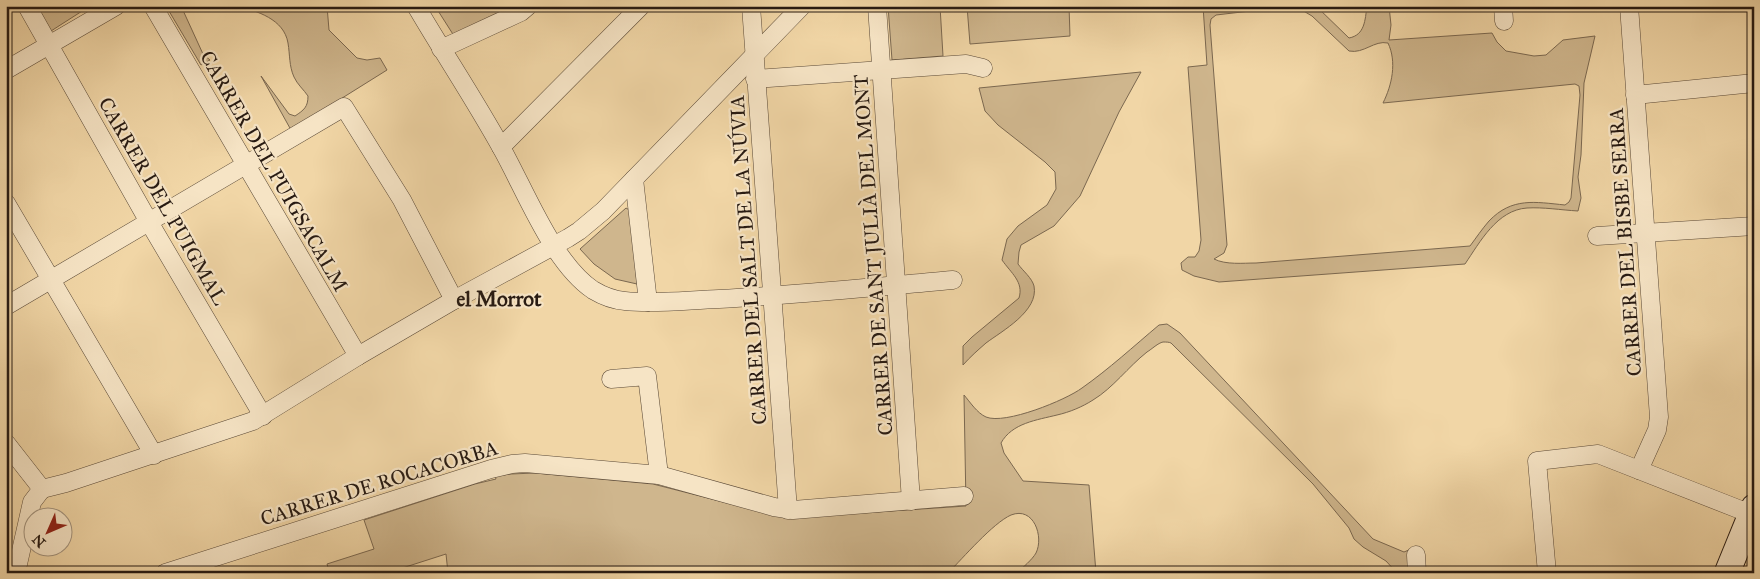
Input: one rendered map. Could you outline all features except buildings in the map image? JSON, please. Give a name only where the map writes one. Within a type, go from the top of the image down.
[{"type":"main road","points":[[1727,573],[1752,511]]},
{"type":"street","name":"CARRER DEL PUIGMAL","points":[[27,6],[149,222],[263,416]]},
{"type":"street","points":[[6,70],[116,6]]},
{"type":"street","name":"CARRER DEL PUIGSACALM","points":[[153,6],[358,356]]},
{"type":"street","points":[[416,6],[501,148],[553,246],[581,281],[595,291],[610,298],[623,301],[648,302],[772,296],[953,280]]},
{"type":"street","points":[[441,49],[520,12],[528,6]]},
{"type":"street","points":[[501,148],[641,6]]},
{"type":"street","name":"CARRER DEL SALT DE LA NÚVIA","points":[[751,6],[788,510]]},
{"type":"street","points":[[16,573],[32,502],[42,489],[154,455],[254,421],[358,356],[579,231],[634,179],[802,6]]},
{"type":"street","name":"CARRER DE SANT JULIÀ DEL MONT","points":[[876,6],[911,501]]},
{"type":"street","name":"CARRER DEL BISBE SERRA","points":[[1629,6],[1659,417],[1657,430],[1639,470]]},
{"type":"street","points":[[756,79],[966,64],[984,68]]},
{"type":"street","points":[[1635,95],[1754,83]]},
{"type":"street","points":[[6,306],[344,107],[402,200],[454,300]]},
{"type":"street","points":[[634,179],[648,302]]},
{"type":"street","points":[[6,203],[154,455]]},
{"type":"street","points":[[1597,236],[1754,226]]},
{"type":"street","points":[[611,379],[647,376],[659,475]]},
{"type":"street","points":[[6,443],[42,489]]},
{"type":"street","points":[[1547,573],[1537,461],[1598,454],[1752,511]]},
{"type":"street","name":"CARRER DE ROCACORBA","points":[[165,573],[501,466],[525,463],[659,475],[774,508],[788,510],[964,496]]},
{"type":"shaded area","points":[[37,6],[90,6],[51,31]]},
{"type":"shaded area","points":[[166,6],[181,6],[203,54],[210,60],[201,65]]},
{"type":"shaded area","points":[[237,6],[327,6],[329,30],[357,58],[367,60],[380,58],[387,70],[291,130],[261,76],[289,114],[295,116],[305,108],[308,96],[292,73],[288,43],[285,35],[281,28],[268,17]]},
{"type":"shaded area","points":[[435,6],[519,6],[456,39]]},
{"type":"shaded area","points":[[888,6],[940,6],[943,56],[892,60]]},
{"type":"shaded area","points":[[967,6],[1069,6],[1070,36],[970,44]]},
{"type":"shaded area","points":[[1203,6],[1293,6],[1216,15],[1211,19],[1227,245],[1224,253],[1214,259],[1229,263],[1256,263],[1470,246],[1489,221],[1506,208],[1534,202],[1565,205],[1571,198],[1580,95],[1579,86],[1575,84],[1383,103],[1389,89],[1393,66],[1388,43],[1378,43],[1359,51],[1349,51],[1312,16],[1295,6],[1316,6],[1349,38],[1358,34],[1361,30],[1365,21],[1367,6],[1389,6],[1391,25],[1389,40],[1492,33],[1497,42],[1506,51],[1534,56],[1546,55],[1563,40],[1595,36],[1584,83],[1581,155],[1578,177],[1581,198],[1578,211],[1527,208],[1507,214],[1490,228],[1465,264],[1219,282],[1194,276],[1182,270],[1181,263],[1188,257],[1195,257],[1199,251],[1201,240],[1188,67],[1207,65]]},
{"type":"shaded area","points":[[1141,72],[1119,112],[1080,196],[1054,226],[1021,245],[1018,264],[1034,286],[1031,304],[1018,319],[986,343],[963,365],[963,346],[1019,298],[1020,287],[1018,282],[1002,260],[1007,239],[1018,226],[1047,205],[1056,189],[1055,172],[998,125],[985,111],[979,88]]},
{"type":"shaded area","points":[[626,208],[631,211],[637,284],[615,279],[594,264],[580,249]]},
{"type":"shaded area","points":[[1167,324],[1180,333],[1373,539],[1404,552],[1416,547],[1409,573],[1397,573],[1386,561],[1354,539],[1349,528],[1313,484],[1171,343],[1163,342],[1147,352],[1107,390],[1085,405],[1062,414],[1026,423],[1012,431],[1001,443],[1004,453],[1023,481],[1089,485],[1096,573],[1017,573],[1036,553],[1039,539],[1038,532],[1031,519],[1019,513],[1011,515],[996,525],[948,573],[750,573],[622,568],[614,573],[448,573],[446,554],[393,571],[393,573],[324,573],[329,571],[327,564],[374,549],[364,520],[496,479],[495,476],[511,474],[535,473],[653,484],[786,518],[966,506],[964,395],[983,415],[995,419],[1021,415],[1050,405],[1082,388],[1159,325]]},
{"type":"district","name":"el Morrot","points":[[499,299]]}]
